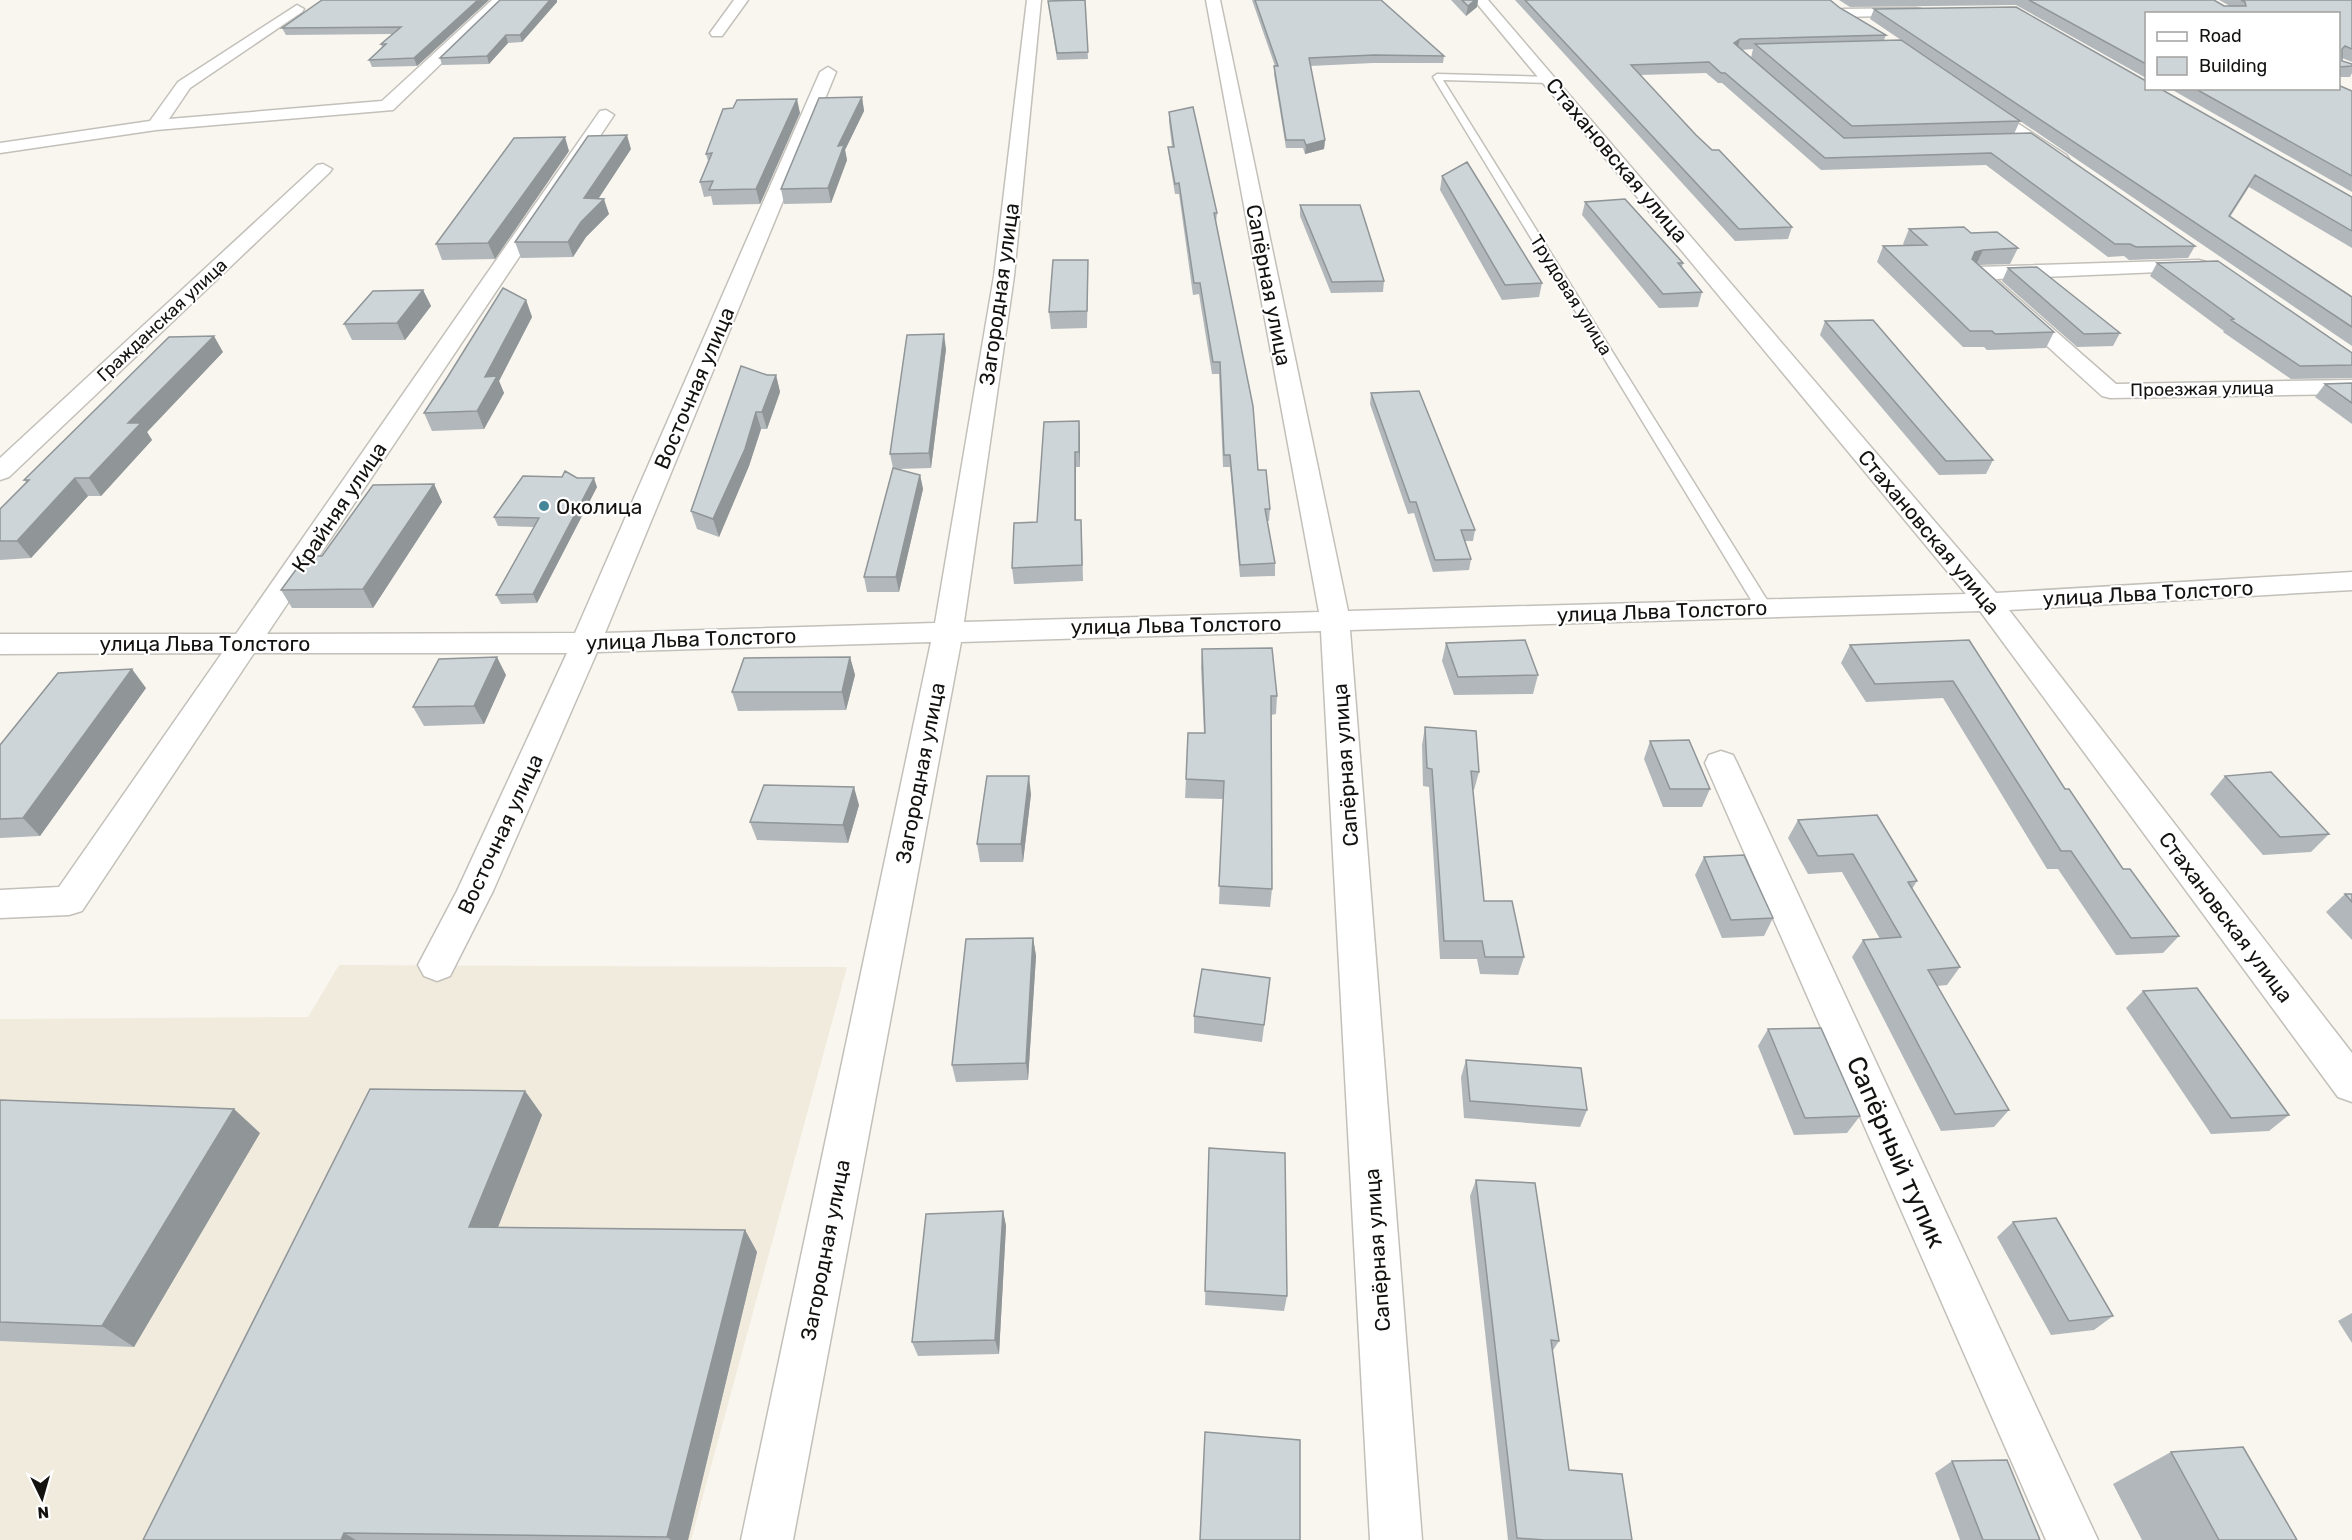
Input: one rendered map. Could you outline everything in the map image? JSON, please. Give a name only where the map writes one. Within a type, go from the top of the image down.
[{"type":"street","points":[[0,148],[156,125],[387,106],[500,0]]},
{"type":"street","points":[[717,33],[741,0]]},
{"type":"street","name":"Загородная улица","points":[[767,1540],[948,631],[1004,276],[1034,0]]},
{"type":"street","name":"Сапёрная улица","points":[[1213,0],[1335,621],[1396,1540]]},
{"type":"street","name":"Стахановская улица","points":[[1481,0],[1988,602],[2352,1084]]},
{"type":"street","points":[[1826,0],[1873,31]]},
{"type":"street","points":[[156,125],[184,85],[297,9]]},
{"type":"street","points":[[1843,13],[1934,12]]},
{"type":"street","name":"Восточная улица","points":[[437,965],[475,891],[586,643],[828,72]]},
{"type":"street","points":[[1968,95],[2072,166]]},
{"type":"street","name":"Крайняя улица","points":[[0,904],[69,901],[606,115]]},
{"type":"street","name":"Гражданская улица","points":[[0,472],[323,169]]},
{"type":"street","name":"Проезжая улица","points":[[2188,246],[2218,266],[1977,273],[2110,391],[2352,387]]},
{"type":"street","name":"улица Льва Толстого","points":[[0,644],[586,643],[1988,602],[2352,581]]},
{"type":"street","name":"Сапёрный тупик","points":[[1721,763],[2072,1540]]},
{"type":"lane","name":"Трудовая улица","points":[[1550,80],[1437,77],[1764,608]]},
{"type":"lane","points":[[2009,141],[2033,140]]},
{"type":"shaded area","points":[[339,965],[847,967],[691,1540],[0,1540],[0,1019],[308,1017]]},
{"type":"building","points":[[322,0],[478,0],[414,58],[369,60],[386,44],[381,44],[401,27],[282,28]]},
{"type":"building","points":[[500,0],[550,0],[520,35],[506,35],[487,56],[440,58]]},
{"type":"building","points":[[1085,0],[1088,52],[1057,53],[1048,1]]},
{"type":"building","points":[[1255,0],[1381,0],[1444,56],[1374,55],[1309,58],[1325,140],[1306,145],[1304,140],[1286,140],[1274,66],[1278,66]]},
{"type":"building","points":[[1462,0],[1475,0],[1468,6]]},
{"type":"building","points":[[1525,0],[1830,0],[1886,35],[1740,39],[1734,43],[1844,138],[2031,133],[2195,246],[2136,247],[2130,244],[2115,244],[1991,153],[1825,158],[1709,62],[1631,65],[1696,135],[1712,150],[1719,150],[1792,227],[1739,229]]},
{"type":"building","points":[[2029,0],[2214,0],[2224,6],[2246,6],[2241,0],[2352,0],[2352,49],[2345,46],[2342,49],[2342,61],[2352,66],[2340,67],[2340,12],[2145,12],[2145,63]]},
{"type":"building","points":[[2016,7],[2145,80],[2145,90],[2163,90],[2352,197],[2352,231],[2255,175],[2229,216],[2352,297],[2352,327],[1874,9]]},
{"type":"building","points":[[1901,40],[2020,121],[1852,126],[1755,44]]},
{"type":"building","points":[[2340,86],[2352,91],[2352,176],[2198,90],[2340,90]]},
{"type":"building","points":[[862,97],[838,146],[844,145],[828,188],[781,189],[819,98]]},
{"type":"building","points":[[797,99],[756,189],[709,190],[713,181],[700,182],[712,153],[706,154],[723,109],[733,108],[737,100]]},
{"type":"building","points":[[1193,107],[1217,213],[1214,213],[1253,406],[1258,470],[1266,470],[1270,509],[1265,509],[1275,563],[1240,565],[1230,455],[1224,455],[1220,362],[1213,362],[1200,283],[1194,283],[1179,183],[1175,184],[1168,147],[1174,147],[1169,112]]},
{"type":"building","points":[[627,135],[584,198],[604,199],[581,222],[568,242],[515,242],[588,136]]},
{"type":"building","points":[[565,137],[488,243],[436,244],[514,138]]},
{"type":"building","points":[[1467,162],[1542,283],[1505,285],[1442,176]]},
{"type":"building","points":[[1625,199],[1683,263],[1678,263],[1702,292],[1663,294],[1585,202]]},
{"type":"building","points":[[1300,205],[1360,205],[1384,281],[1332,282]]},
{"type":"building","points":[[1964,227],[1971,233],[1997,232],[2018,248],[1983,250],[1975,252],[1972,259],[2054,332],[1995,334],[1992,331],[1970,331],[1883,246],[1927,245],[1909,229]]},
{"type":"building","points":[[1053,260],[1088,260],[1087,311],[1049,312]]},
{"type":"building","points":[[2218,261],[2352,353],[2352,365],[2300,366],[2231,320],[2234,319],[2157,263]]},
{"type":"building","points":[[2037,267],[2120,333],[2084,334],[2008,268]]},
{"type":"building","points":[[503,288],[526,300],[485,377],[497,376],[477,411],[424,413],[447,378]]},
{"type":"building","points":[[423,290],[397,323],[344,324],[373,291]]},
{"type":"building","points":[[1873,320],[1993,460],[1946,461],[1825,321]]},
{"type":"building","points":[[944,334],[929,453],[890,454],[907,335]]},
{"type":"building","points":[[214,336],[128,423],[141,423],[89,478],[75,478],[17,541],[0,541],[0,509],[29,480],[24,480],[169,337]]},
{"type":"building","points":[[741,366],[767,375],[776,375],[762,412],[756,412],[745,449],[713,519],[691,511]]},
{"type":"building","points":[[2352,383],[2352,403],[2325,384]]},
{"type":"building","points":[[1419,391],[1475,530],[1461,530],[1471,559],[1435,560],[1416,502],[1410,502],[1371,393]]},
{"type":"building","points":[[1079,421],[1079,452],[1075,452],[1075,520],[1081,520],[1082,565],[1012,568],[1014,523],[1037,522],[1044,422]]},
{"type":"building","points":[[893,468],[920,475],[896,577],[864,577]]},
{"type":"building","points":[[565,471],[577,478],[594,478],[533,594],[496,595],[539,518],[494,517],[523,476],[562,477]]},
{"type":"building","points":[[434,484],[363,589],[281,590],[306,556],[322,556],[373,485]]},
{"type":"building","points":[[1525,640],[1538,675],[1458,677],[1446,643]]},
{"type":"building","points":[[1969,640],[2065,789],[2069,789],[2123,869],[2130,869],[2179,936],[2131,938],[2071,851],[2061,851],[1953,681],[1875,684],[1850,645]]},
{"type":"building","points":[[1272,648],[1277,696],[1271,696],[1272,889],[1219,886],[1224,781],[1186,779],[1188,733],[1205,733],[1202,649]]},
{"type":"building","points":[[497,657],[474,706],[413,707],[439,659]]},
{"type":"building","points":[[850,657],[842,692],[732,692],[744,658]]},
{"type":"building","points":[[132,669],[23,818],[0,819],[0,745],[58,673]]},
{"type":"building","points":[[1425,727],[1476,731],[1479,772],[1471,771],[1484,901],[1512,901],[1524,957],[1485,957],[1482,941],[1444,941],[1432,769],[1427,768]]},
{"type":"building","points":[[1689,740],[1710,789],[1670,789],[1650,741]]},
{"type":"building","points":[[2271,772],[2329,834],[2280,837],[2225,776]]},
{"type":"building","points":[[987,776],[1029,776],[1021,844],[977,844]]},
{"type":"building","points":[[764,785],[854,787],[843,825],[750,822]]},
{"type":"building","points":[[1877,815],[1917,881],[1908,882],[1960,967],[1928,970],[2009,1110],[1955,1114],[1863,940],[1901,937],[1853,854],[1818,856],[1798,820]]},
{"type":"building","points":[[1744,855],[1773,918],[1731,920],[1704,857]]},
{"type":"building","points":[[2345,894],[2352,894],[2352,902]]},
{"type":"building","points":[[1033,938],[1026,1063],[952,1065],[966,939]]},
{"type":"building","points":[[1202,969],[1270,978],[1264,1025],[1194,1016]]},
{"type":"building","points":[[2197,988],[2289,1115],[2231,1118],[2143,991]]},
{"type":"building","points":[[1821,1028],[1860,1116],[1805,1118],[1768,1029]]},
{"type":"building","points":[[1466,1060],[1581,1068],[1587,1110],[1470,1101]]},
{"type":"building","points":[[370,1089],[525,1091],[469,1227],[745,1230],[667,1537],[344,1533],[341,1540],[143,1540]]},
{"type":"building","points":[[0,1100],[234,1109],[102,1326],[0,1322]]},
{"type":"building","points":[[1209,1148],[1285,1153],[1287,1296],[1205,1291]]},
{"type":"building","points":[[1476,1180],[1535,1183],[1559,1341],[1551,1340],[1569,1470],[1622,1474],[1632,1540],[1517,1538]]},
{"type":"building","points":[[1003,1211],[995,1340],[912,1342],[926,1214]]},
{"type":"building","points":[[2056,1218],[2113,1316],[2069,1321],[2013,1222]]},
{"type":"building","points":[[1205,1432],[1300,1440],[1300,1540],[1200,1540]]},
{"type":"building","points":[[2243,1447],[2297,1540],[2219,1540],[2171,1452]]},
{"type":"building","points":[[2007,1460],[2040,1540],[1983,1540],[1952,1461]]},
{"type":"place","name":"Околица","points":[[544,506]]}]
